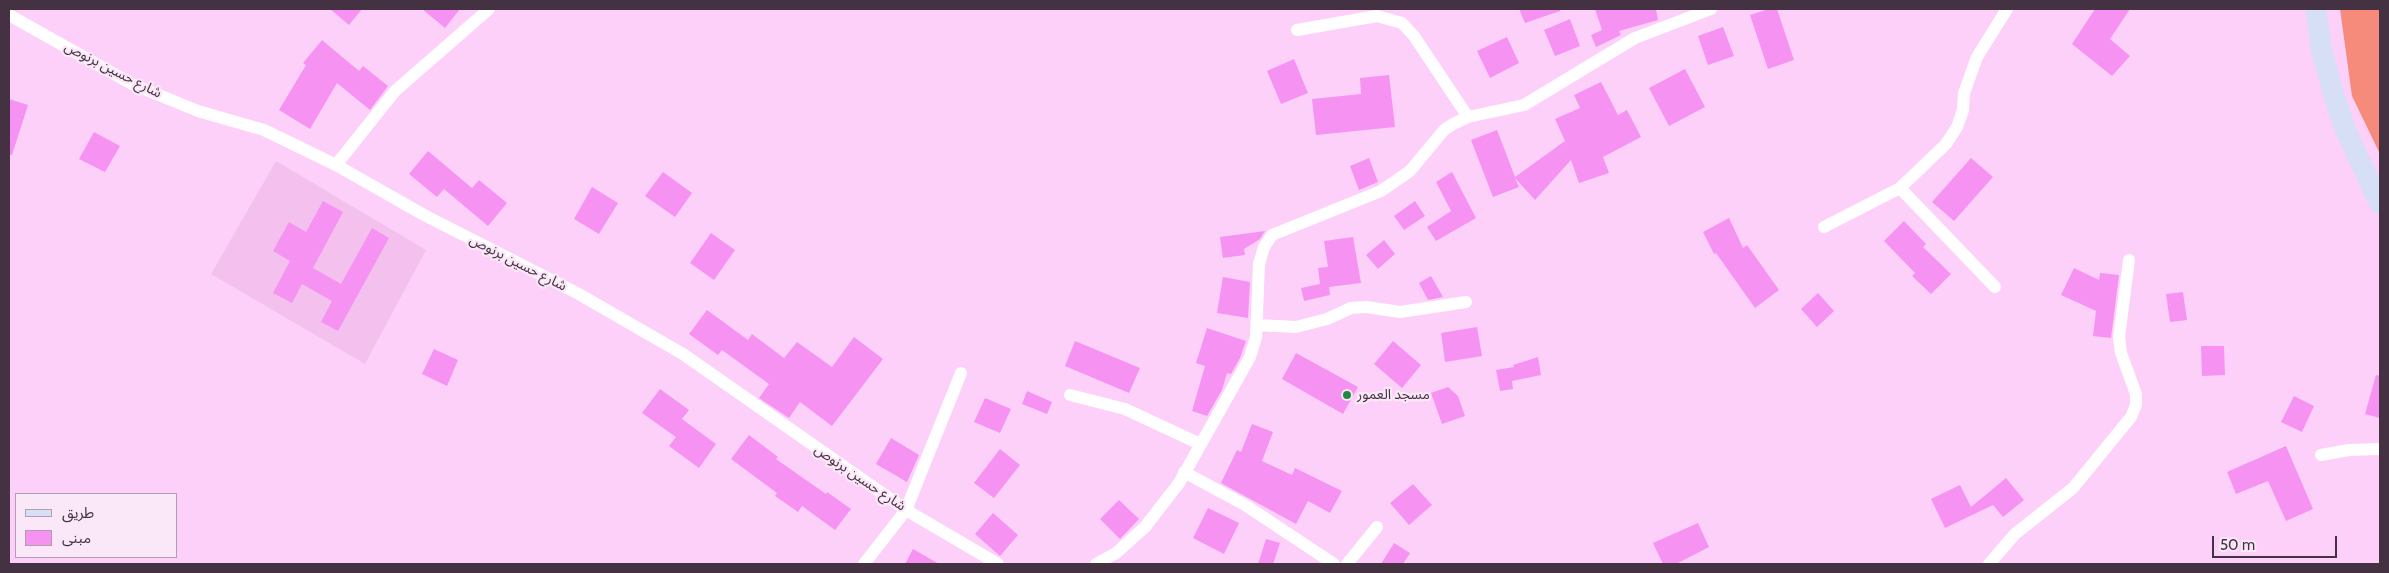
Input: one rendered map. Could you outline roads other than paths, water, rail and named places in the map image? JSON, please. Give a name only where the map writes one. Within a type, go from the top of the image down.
[{"type":"main road","points":[[2316,9],[2321,48],[2334,96],[2346,131],[2380,204]]},
{"type":"street","points":[[336,165],[395,91],[489,9]]},
{"type":"street","points":[[1096,564],[1116,553],[1145,527],[1184,472],[1250,357],[1257,325],[1258,264],[1264,246],[1272,235],[1381,191],[1410,171],[1444,130],[1468,117],[1524,105],[1634,38],[1711,9]]},
{"type":"street","points":[[1824,227],[1900,188],[1946,144],[1963,110],[1964,93],[1977,57],[2007,9]]},
{"type":"street","name":"شارع حسين برنوص","points":[[9,15],[132,84],[198,111],[264,130],[336,165],[424,215],[577,294],[683,354],[906,510],[998,564]]},
{"type":"street","points":[[1297,30],[1377,16],[1402,23],[1414,36],[1468,117]]},
{"type":"street","points":[[1900,188],[1995,287]]},
{"type":"street","points":[[1989,564],[2015,534],[2073,488],[2131,418],[2136,405],[2136,394],[2121,353],[2119,337],[2129,260]]},
{"type":"street","points":[[1257,325],[1296,327],[1327,319],[1351,308],[1366,307],[1400,312],[1466,302]]},
{"type":"street","points":[[864,564],[906,510],[961,372]]},
{"type":"street","points":[[1070,394],[1125,409],[1200,444]]},
{"type":"street","points":[[2321,455],[2349,450],[2380,450]]},
{"type":"street","points":[[1184,472],[1245,505],[1334,564]]},
{"type":"street","points":[[1347,564],[1377,527]]},
{"type":"place","name":"مسجد العمور","points":[[1347,395]]}]
